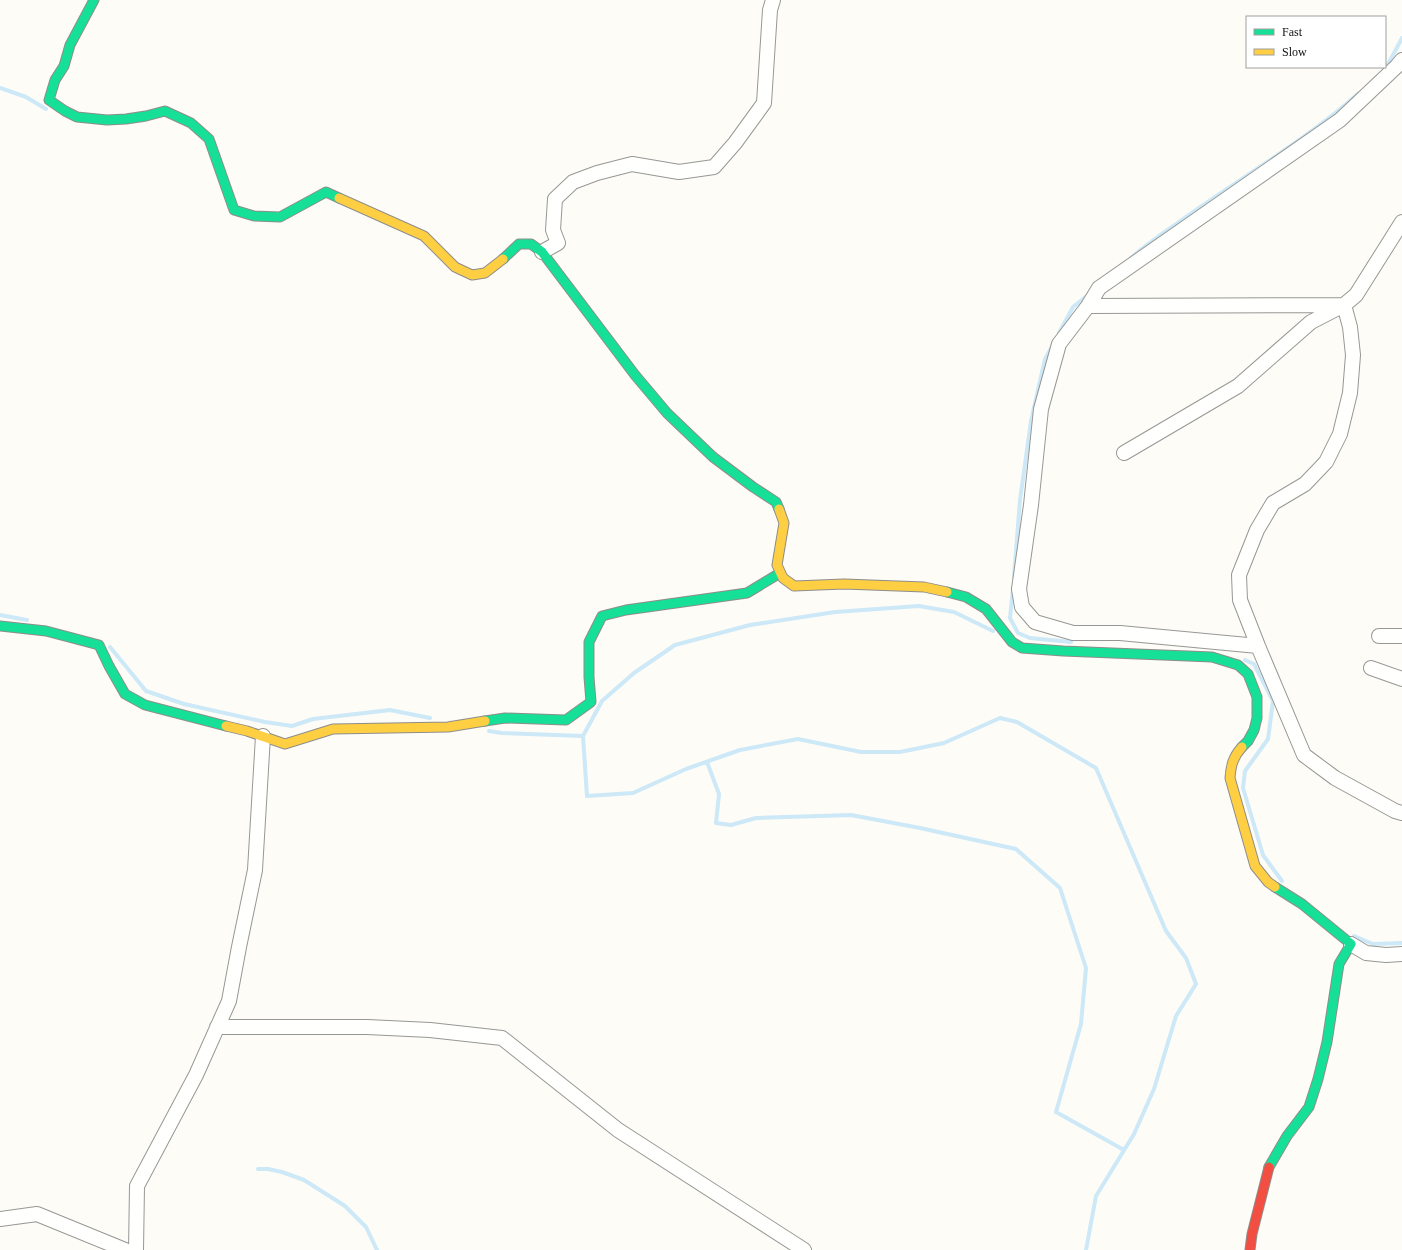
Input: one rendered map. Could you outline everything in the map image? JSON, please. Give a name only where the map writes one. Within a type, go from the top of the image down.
[{"type":"street","points":[[94,0],[70,44],[64,66],[55,80],[49,100],[76,117],[101,120],[127,119],[150,116],[165,111],[191,123],[209,139],[234,210],[254,216],[280,216],[326,192],[424,236],[455,267],[472,275],[485,273],[519,244],[531,244],[542,252],[635,375],[667,413],[713,457],[776,502],[784,523],[777,565],[783,578],[794,586],[844,584],[924,587],[966,597],[986,609],[1012,642],[1022,648],[1212,657],[1238,665],[1248,674],[1258,697],[1258,718],[1248,741],[1236,754],[1231,765],[1230,778],[1255,866],[1268,882],[1302,904],[1351,944],[1366,952],[1386,955],[1402,954]]},
{"type":"street","points":[[542,252],[558,243],[553,230],[555,199],[573,182],[597,173],[632,164],[679,172],[714,167],[735,143],[764,103],[770,10],[773,0]]},
{"type":"street","points":[[1258,646],[1120,633],[1073,633],[1035,622],[1022,607],[1019,590],[1041,410],[1060,344],[1088,306],[1099,288],[1340,120],[1402,60]]},
{"type":"street","points":[[1124,453],[1238,386],[1311,322],[1344,305],[1356,295],[1402,222]]},
{"type":"street","points":[[1088,306],[1344,305]]},
{"type":"street","points":[[1344,305],[1350,327],[1352,356],[1350,393],[1340,434],[1326,462],[1305,484],[1273,503],[1257,530],[1239,575],[1240,600],[1304,755],[1335,778],[1395,811],[1402,813]]},
{"type":"street","points":[[0,626],[46,632],[99,645],[125,694],[145,705],[263,736],[285,744],[334,729],[448,727],[505,718],[566,720],[591,702],[589,642],[602,616],[626,610],[747,593],[780,573]]},
{"type":"street","points":[[1379,636],[1402,636]]},
{"type":"street","points":[[1371,668],[1402,679]]},
{"type":"street","points":[[136,1250],[137,1186],[196,1075],[229,1002],[255,870],[263,736]]},
{"type":"street","points":[[1250,1250],[1252,1234],[1269,1167],[1287,1136],[1309,1107],[1316,1086],[1327,1042],[1339,964],[1351,944]]},
{"type":"street","points":[[218,1027],[367,1026],[430,1030],[502,1038],[618,1130],[804,1250]]},
{"type":"street","points":[[0,1219],[37,1214],[125,1250]]},
{"type":"waterway","points":[[1385,70],[1402,38]]},
{"type":"waterway","points":[[0,88],[26,97],[46,109]]},
{"type":"waterway","points":[[1130,259],[1142,248],[1205,203],[1295,143],[1359,93]]},
{"type":"waterway","points":[[1059,333],[1073,307],[1088,295]]},
{"type":"waterway","points":[[1014,577],[1020,500],[1031,421],[1045,359],[1053,345]]},
{"type":"waterway","points":[[1013,588],[1010,618],[1018,633],[1030,638],[1071,642]]},
{"type":"waterway","points":[[993,631],[954,612],[919,606],[835,612],[750,625],[675,645],[634,673],[602,701],[583,736],[587,796],[633,793],[686,769],[740,750],[798,739],[861,752],[900,752],[944,743],[1000,718],[1017,722],[1096,768],[1166,931],[1186,958],[1196,984],[1176,1016],[1154,1089],[1134,1134],[1096,1196],[1086,1250]]},
{"type":"waterway","points":[[0,615],[27,620]]},
{"type":"waterway","points":[[110,647],[146,691],[184,704],[265,722],[292,726],[313,719],[390,710],[430,718]]},
{"type":"waterway","points":[[1245,660],[1254,664],[1273,701],[1268,739],[1245,771],[1243,788],[1263,855],[1282,881]]},
{"type":"waterway","points":[[489,731],[502,733],[583,736]]},
{"type":"waterway","points":[[707,762],[719,794],[716,823],[731,825],[756,818],[851,815],[920,828],[1016,849],[1060,888],[1086,968],[1081,1024],[1056,1112],[1124,1150]]},
{"type":"waterway","points":[[1354,936],[1373,944],[1402,943]]},
{"type":"waterway","points":[[258,1169],[268,1169],[282,1172],[304,1180],[345,1206],[366,1227],[377,1250]]},
{"type":"traffic: fast","points":[[94,0],[70,45],[64,66],[55,80],[49,100],[77,117],[107,120],[126,119],[165,111],[191,123],[209,139],[234,210],[254,216],[280,217],[326,192],[339,198]]},
{"type":"traffic: fast","points":[[503,259],[519,244],[531,244],[542,252],[635,375],[667,413],[713,457],[776,502],[779,509]]},
{"type":"traffic: fast","points":[[485,721],[505,718],[566,720],[591,702],[589,642],[602,616],[626,610],[747,593],[780,573]]},
{"type":"traffic: fast","points":[[947,592],[966,597],[986,609],[1012,642],[1022,648],[1212,657],[1238,665],[1248,674],[1257,697],[1257,718],[1254,730],[1248,741],[1242,747]]},
{"type":"traffic: fast","points":[[0,626],[46,631],[99,645],[125,694],[145,705],[226,726]]},
{"type":"traffic: fast","points":[[1269,1167],[1287,1136],[1309,1107],[1318,1079],[1327,1042],[1339,964],[1351,944],[1302,904],[1275,887]]},
{"type":"traffic: slow","points":[[339,198],[424,236],[455,267],[472,275],[485,273],[503,259]]},
{"type":"traffic: slow","points":[[779,509],[784,523],[777,565],[783,578],[794,586],[844,584],[924,587],[947,592]]},
{"type":"traffic: slow","points":[[226,726],[247,731],[285,744],[333,729],[448,727],[485,721]]},
{"type":"traffic: slow","points":[[1242,747],[1236,754],[1233,761],[1230,778],[1255,866],[1268,882],[1275,887]]},
{"type":"traffic: jam","points":[[1250,1250],[1252,1234],[1269,1167]]}]
